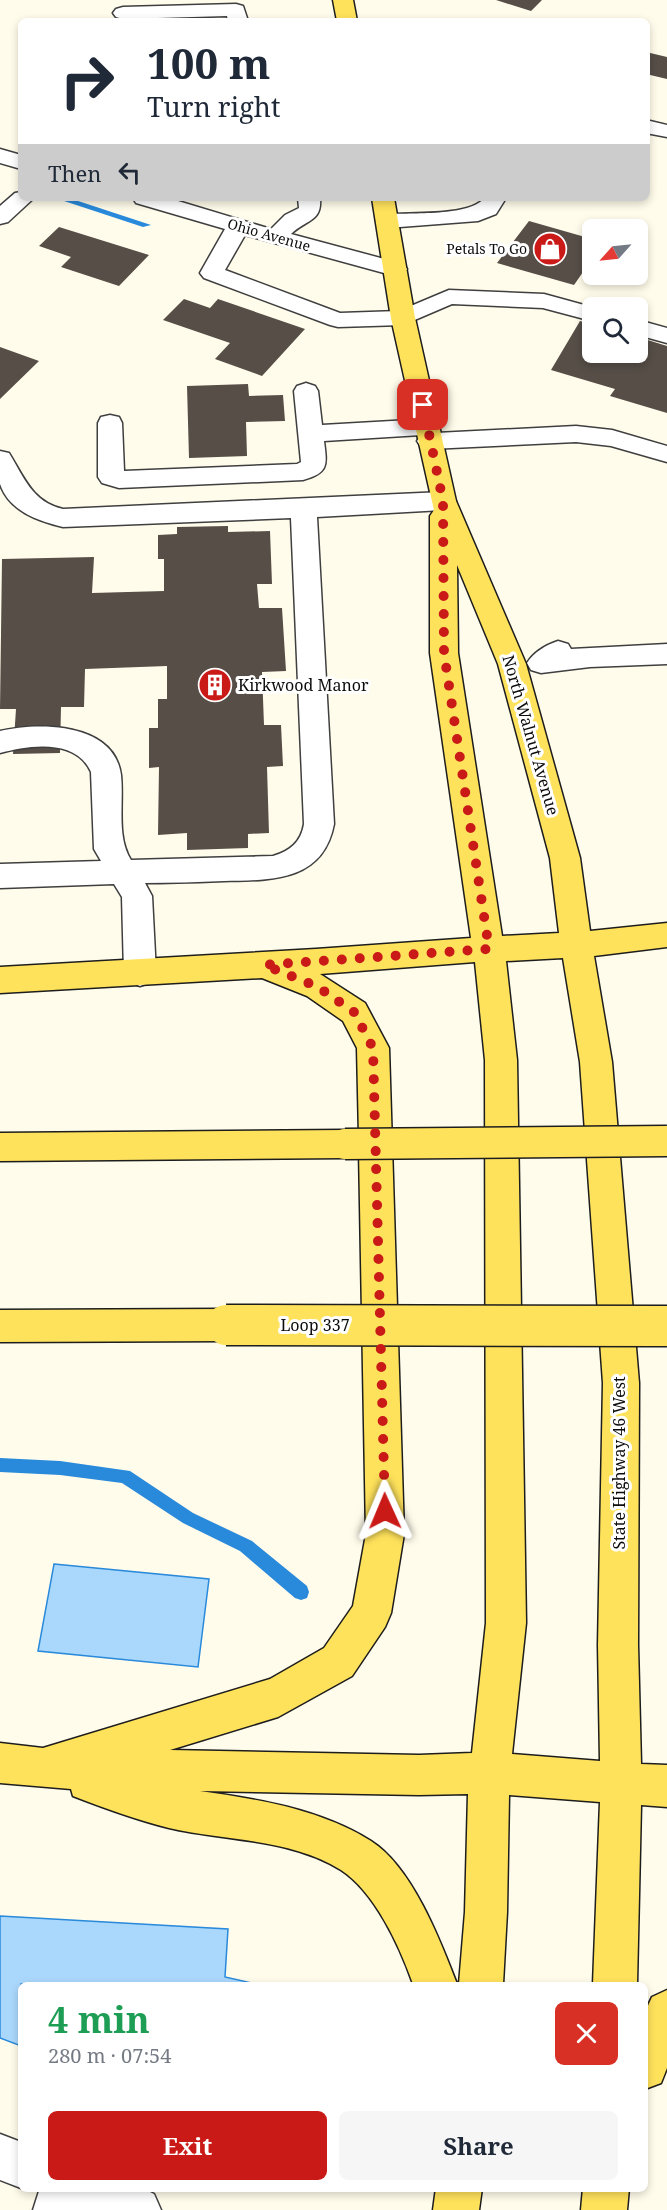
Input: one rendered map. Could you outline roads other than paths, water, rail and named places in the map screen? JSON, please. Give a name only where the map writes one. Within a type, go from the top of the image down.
[{"type":"main road","points":[[343,0],[346,18]]},
{"type":"main road","name":"North Walnut Avenue","points":[[385,209],[403,318],[443,501],[512,664],[566,858],[569,899],[577,945]]},
{"type":"main road","name":"North Walnut Avenue","points":[[443,501],[444,653],[489,949]]},
{"type":"main road","points":[[0,980],[577,945],[667,935]]},
{"type":"main road","name":"State Highway 46 West","points":[[577,945],[596,1062],[621,1383],[618,1644],[621,1783],[615,1982]]},
{"type":"main road","points":[[481,1982],[486,1912],[486,1833],[490,1773],[506,1611],[501,1060],[489,949]]},
{"type":"main road","points":[[43,1768],[278,1697],[338,1662],[370,1613],[386,1534],[373,1048],[354,1012],[318,987],[264,965]]},
{"type":"main road","points":[[0,1147],[667,1142]]},
{"type":"main road","name":"Loop 337","points":[[0,1326],[667,1326]]},
{"type":"main road","points":[[0,1762],[43,1768],[318,1774],[490,1773],[667,1786]]},
{"type":"main road","points":[[43,1768],[169,1807],[258,1820],[322,1839],[357,1857],[384,1883],[413,1931],[434,1982]]},
{"type":"main road","points":[[648,2060],[667,2012]]},
{"type":"main road","points":[[441,2192],[442,2210]]},
{"type":"main road","points":[[456,2210],[458,2192]]},
{"type":"main road","points":[[604,2210],[606,2192]]},
{"type":"street","points":[[123,14],[236,10],[237,18]]},
{"type":"street","points":[[650,127],[667,130]]},
{"type":"street","points":[[0,156],[18,161]]},
{"type":"street","points":[[0,217],[19,201]]},
{"type":"street","name":"Ohio Avenue","points":[[154,201],[238,227],[395,269]]},
{"type":"street","points":[[275,237],[293,220],[310,211],[309,201]]},
{"type":"street","points":[[385,209],[476,215],[488,209],[493,201]]},
{"type":"street","points":[[238,227],[212,273],[338,320],[403,318],[449,297],[544,301],[582,311]]},
{"type":"street","points":[[648,330],[667,336]]},
{"type":"street","points":[[110,423],[111,477],[119,480],[303,472],[314,465],[306,391]]},
{"type":"street","points":[[312,434],[576,434],[612,438],[667,454]]},
{"type":"street","points":[[0,459],[20,496],[27,504],[50,516],[63,518],[443,501]]},
{"type":"street","points":[[0,876],[273,868],[297,859],[313,845],[319,824],[304,509]]},
{"type":"street","points":[[558,651],[541,663],[590,657],[667,654]]},
{"type":"street","points":[[0,742],[23,738],[57,737],[97,753],[104,761],[110,849],[137,896],[140,973]]},
{"type":"street","points":[[0,2157],[18,2164]]},
{"type":"street","points":[[56,2210],[62,2192]]},
{"type":"street","points":[[92,2192],[138,2210]]},
{"type":"water","points":[[54,1564],[209,1579],[198,1667],[38,1651]]},
{"type":"water","points":[[0,1916],[228,1929],[225,1977],[247,1982],[18,1982],[18,2045],[0,2038]]},
{"type":"waterway","points":[[0,181],[4,183]]},
{"type":"waterway","points":[[70,201],[146,225]]},
{"type":"waterway","points":[[0,1465],[60,1468],[125,1476],[188,1518],[246,1546],[301,1592]]},
{"type":"place","name":"Petals To Go","points":[[550,249]]},
{"type":"place","name":"Kirkwood Manor","points":[[215,685]]}]
